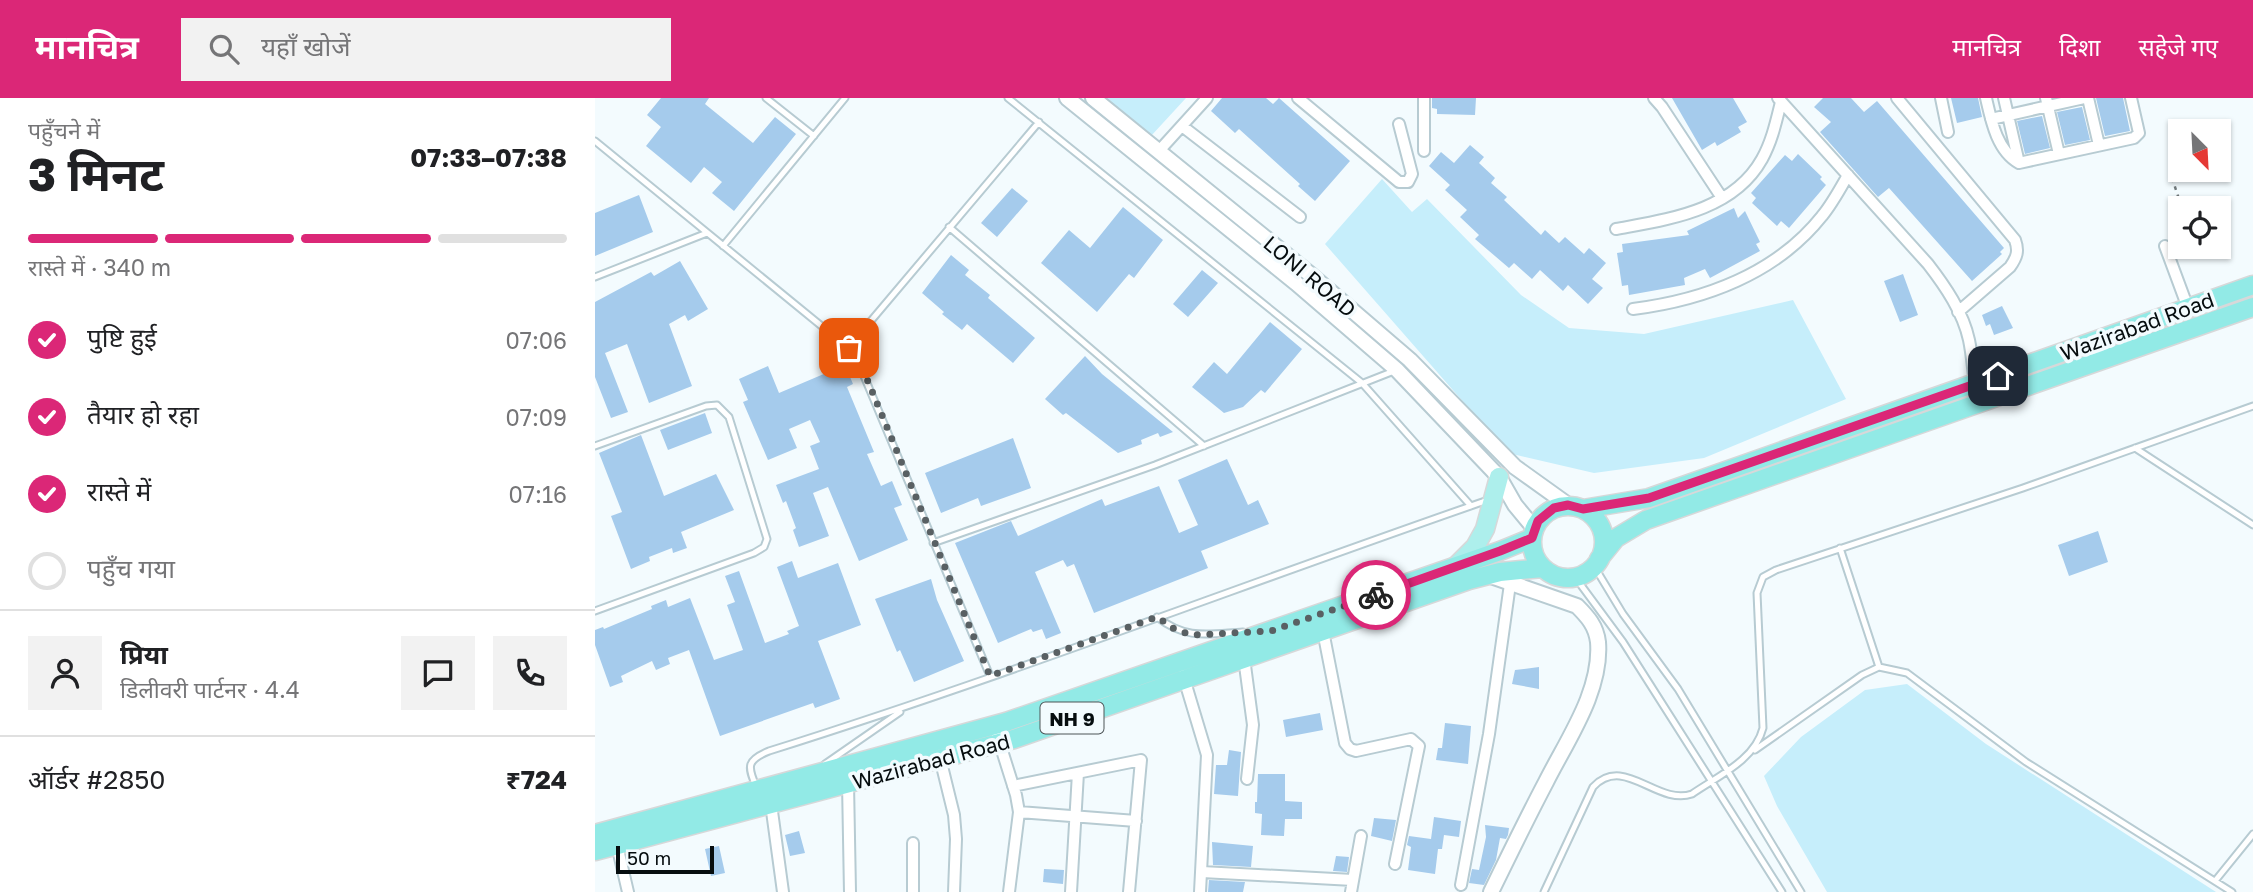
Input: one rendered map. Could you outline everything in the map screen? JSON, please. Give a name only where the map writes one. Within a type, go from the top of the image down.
[{"type":"highway","name":"Wazirabad Road","points":[[1575,507],[1649,498],[2253,285]]},
{"type":"highway","name":"Wazirabad Road","points":[[1597,562],[1616,538],[1646,520],[2253,307]]},
{"type":"highway","points":[[1575,507],[1595,517],[1602,530],[1604,545],[1597,562],[1575,577],[1555,575],[1543,568],[1532,549],[1533,533],[1545,514],[1554,508],[1575,507]]},
{"type":"highway","name":"Wazirabad Road","points":[[595,851],[999,742],[1182,671],[1271,631],[1455,567],[1533,533]]},
{"type":"highway","name":"Wazirabad Road","points":[[595,834],[1182,671],[1244,658],[1487,575],[1543,568]]},
{"type":"main road","points":[[1455,567],[1475,547],[1485,529],[1499,477]]},
{"type":"street","name":"LONI ROAD","points":[[1067,98],[1312,297],[1397,370],[1499,477],[1533,533]]},
{"type":"street","name":"LONI ROAD","points":[[1093,98],[1323,285],[1410,360],[1515,467],[1575,507]]},
{"type":"street","points":[[1158,152],[1207,98]]},
{"type":"street","points":[[1298,98],[1403,183],[1408,182],[1412,174],[1399,124]]},
{"type":"street","points":[[1423,98],[1424,151]]},
{"type":"street","points":[[1654,98],[1722,198]]},
{"type":"street","points":[[1896,98],[2015,240],[2018,249],[2010,267],[1958,312]]},
{"type":"street","points":[[1941,98],[1948,132]]},
{"type":"street","points":[[1986,98],[1996,135],[2014,161],[2019,163],[2137,136],[2131,98]]},
{"type":"street","points":[[2004,98],[2019,163]]},
{"type":"street","points":[[1991,119],[2047,102],[2086,98],[2099,145]]},
{"type":"street","points":[[1616,229],[1680,216],[1722,198],[1738,187],[1758,165],[1770,142],[1780,100]]},
{"type":"street","points":[[1780,100],[1943,283],[1969,340],[1975,384]]},
{"type":"street","points":[[2047,102],[2059,154]]},
{"type":"street","points":[[1182,126],[1300,218]]},
{"type":"street","points":[[1633,309],[1668,304],[1713,292],[1782,255],[1798,243],[1824,214],[1848,175]]},
{"type":"street","points":[[2165,246],[2188,308]]},
{"type":"street","points":[[1312,297],[1323,285]]},
{"type":"street","points":[[1487,575],[1577,606],[1595,629],[1598,655],[1583,708],[1491,892]]},
{"type":"street","points":[[1461,885],[1489,734],[1510,584]]},
{"type":"street","points":[[1323,631],[1345,743],[1350,749],[1356,751],[1411,739],[1419,746],[1395,864]]},
{"type":"street","points":[[1244,658],[1253,725],[1247,779]]},
{"type":"street","points":[[1182,671],[1207,755],[1200,892]]},
{"type":"street","points":[[993,724],[1019,812],[1009,892]]},
{"type":"street","points":[[940,758],[954,815],[954,892]]},
{"type":"street","points":[[1013,786],[1141,760],[1129,892]]},
{"type":"street","points":[[1071,892],[1078,773]]},
{"type":"street","points":[[848,783],[850,892]]},
{"type":"street","points":[[766,805],[783,892]]},
{"type":"street","points":[[1019,812],[1136,821]]},
{"type":"street","points":[[1351,892],[1361,836]]},
{"type":"street","points":[[913,843],[913,892]]},
{"type":"street","points":[[617,845],[628,892]]},
{"type":"street","points":[[1202,872],[1353,880]]},
{"type":"lane","points":[[766,98],[814,136]]},
{"type":"lane","points":[[723,246],[845,98]]},
{"type":"lane","points":[[1008,98],[1362,383],[1471,506]]},
{"type":"lane","points":[[849,348],[1039,122]]},
{"type":"lane","points":[[595,141],[849,348],[862,367],[990,676]]},
{"type":"lane","points":[[949,227],[1205,446]]},
{"type":"lane","points":[[595,277],[707,233]]},
{"type":"lane","points":[[933,543],[1205,446],[1397,370]]},
{"type":"lane","points":[[595,446],[706,405],[717,405],[725,410],[729,417],[767,539],[764,547],[754,553],[595,611]]},
{"type":"lane","points":[[1752,752],[1760,740],[1763,728],[1759,585],[1763,577],[1776,570],[2023,488],[2253,406]]},
{"type":"lane","points":[[2135,448],[2253,524]]},
{"type":"lane","points":[[766,805],[750,773],[750,765],[756,756],[906,708],[1495,498]]},
{"type":"lane","points":[[1840,548],[1879,667]]},
{"type":"lane","points":[[1597,562],[1623,614],[1678,689],[1800,890],[1791,892]]},
{"type":"lane","points":[[1575,577],[1623,642],[1782,892]]},
{"type":"lane","points":[[1157,617],[1176,630],[1193,635],[1271,631]]},
{"type":"lane","points":[[1544,892],[1593,787],[1601,778],[1625,776],[1671,795],[1683,797],[1692,794],[1862,675],[1879,667],[1907,673],[2025,762],[2232,892]]},
{"type":"lane","points":[[812,773],[906,708]]},
{"type":"lane","points":[[2214,881],[2253,834]]},
{"type":"shaded area","points":[[1100,98],[1186,98],[1151,136]]},
{"type":"shaded area","points":[[1382,179],[1412,212],[1427,199],[1521,295],[1569,328],[1644,334],[1793,300],[1846,399],[1704,458],[1594,473],[1508,453],[1325,244]]},
{"type":"shaded area","points":[[1907,684],[1986,744],[2216,892],[1827,892],[1777,806],[1764,776],[1801,737],[1865,690]]},
{"type":"building","points":[[661,98],[709,98],[705,104],[753,143],[775,117],[796,134],[734,211],[712,193],[722,182],[704,167],[691,183],[646,146],[661,127],[647,115]]},
{"type":"building","points":[[1222,98],[1266,98],[1273,104],[1279,98],[1350,161],[1315,201],[1239,129],[1235,133],[1211,111]]},
{"type":"building","points":[[1432,98],[1476,98],[1475,115],[1437,114],[1437,109],[1432,108]]},
{"type":"building","points":[[1672,98],[1733,98],[1747,122],[1738,127],[1741,132],[1717,146],[1715,142],[1702,150]]},
{"type":"building","points":[[1823,98],[1851,98],[1864,112],[1877,101],[2004,248],[2000,252],[2002,254],[1972,281],[1889,188],[1878,197],[1820,132],[1831,122],[1814,107]]},
{"type":"building","points":[[1951,98],[1978,98],[1982,117],[1957,123]]},
{"type":"building","points":[[2096,98],[2123,98],[2130,131],[2105,136]]},
{"type":"building","points":[[2082,107],[2090,140],[2065,145],[2057,112]]},
{"type":"building","points":[[2042,116],[2050,148],[2025,154],[2017,121]]},
{"type":"building","points":[[1470,145],[1484,157],[1479,163],[1495,178],[1491,183],[1507,197],[1504,200],[1541,235],[1545,230],[1559,243],[1565,237],[1584,254],[1589,248],[1606,263],[1592,279],[1603,288],[1588,304],[1568,285],[1563,291],[1540,270],[1532,279],[1514,263],[1509,268],[1475,239],[1479,235],[1460,217],[1467,210],[1445,190],[1450,185],[1429,166],[1441,152],[1454,163]]},
{"type":"building","points":[[1798,154],[1822,177],[1820,179],[1826,185],[1789,228],[1781,221],[1777,226],[1752,203],[1756,198],[1751,193],[1785,155],[1792,161]]},
{"type":"building","points":[[1012,188],[1028,201],[997,237],[981,223]]},
{"type":"building","points":[[639,195],[653,232],[595,256],[595,213]]},
{"type":"building","points":[[1123,207],[1163,240],[1134,278],[1129,274],[1097,312],[1041,263],[1069,230],[1090,248]]},
{"type":"building","points":[[1734,208],[1738,218],[1745,211],[1760,242],[1756,244],[1760,251],[1710,278],[1705,269],[1684,278],[1685,285],[1629,295],[1628,285],[1622,286],[1617,253],[1623,252],[1622,244],[1689,235],[1687,231]]},
{"type":"building","points":[[951,255],[969,270],[965,275],[990,295],[988,298],[1035,338],[1013,363],[967,324],[962,330],[922,293]]},
{"type":"building","points":[[680,261],[708,309],[688,321],[685,315],[669,324],[692,386],[649,403],[627,344],[605,353],[628,412],[611,418],[595,377],[595,302],[651,272],[654,276]]},
{"type":"building","points":[[1202,270],[1218,283],[1188,317],[1173,304]]},
{"type":"building","points":[[1903,274],[1918,315],[1900,322],[1884,281]]},
{"type":"building","points":[[2002,306],[2013,328],[1994,335],[1990,324],[1986,326],[1982,315]]},
{"type":"building","points":[[1270,322],[1302,349],[1265,393],[1261,390],[1243,407],[1224,413],[1192,387],[1214,362],[1227,374]]},
{"type":"building","points":[[1085,356],[1102,374],[1173,432],[1160,437],[1158,433],[1141,440],[1142,444],[1118,453],[1066,413],[1063,415],[1045,399]]},
{"type":"building","points":[[845,365],[853,384],[847,387],[874,452],[867,454],[881,486],[892,481],[902,505],[894,508],[908,540],[859,561],[828,487],[813,493],[829,536],[799,547],[793,530],[796,528],[786,501],[783,503],[776,485],[819,469],[810,446],[820,442],[810,420],[789,429],[797,448],[768,460],[743,402],[748,400],[739,379],[768,366],[779,393]]},
{"type":"building","points":[[705,413],[712,433],[668,450],[660,430]]},
{"type":"building","points":[[641,435],[664,496],[716,474],[734,510],[681,532],[687,548],[673,553],[672,548],[649,557],[650,561],[631,569],[611,516],[622,512],[599,453]]},
{"type":"building","points":[[1013,438],[1031,488],[981,506],[978,498],[941,513],[925,473]]},
{"type":"building","points":[[1227,459],[1248,505],[1258,500],[1269,524],[1201,551],[1208,568],[1094,613],[1074,564],[1067,567],[1063,560],[1035,572],[1061,633],[1046,639],[1042,629],[1033,632],[1031,629],[998,643],[955,543],[1011,521],[1018,536],[1102,499],[1105,506],[1159,486],[1179,533],[1198,525],[1178,480]]},
{"type":"building","points":[[2098,531],[2108,562],[2069,576],[2058,545]]},
{"type":"building","points":[[792,561],[798,578],[838,563],[861,625],[818,641],[840,699],[815,708],[813,703],[720,736],[689,650],[668,658],[670,664],[656,670],[652,661],[621,676],[623,682],[610,687],[595,645],[595,630],[604,629],[652,609],[651,606],[666,600],[668,607],[690,598],[714,660],[743,650],[727,605],[735,602],[725,576],[739,571],[765,643],[789,634],[787,631],[799,626],[777,567]]},
{"type":"building","points":[[931,579],[937,600],[964,661],[914,682],[900,650],[897,652],[875,599]]},
{"type":"building","points":[[1539,667],[1539,689],[1512,684],[1515,670]]},
{"type":"building","points":[[1320,713],[1323,730],[1286,737],[1283,720]]},
{"type":"building","points":[[1445,723],[1471,726],[1468,764],[1436,760],[1438,748],[1442,748]]},
{"type":"building","points":[[1229,750],[1241,752],[1238,796],[1214,794],[1216,765],[1227,765]]},
{"type":"building","points":[[1258,774],[1285,774],[1285,801],[1302,802],[1302,819],[1285,819],[1284,836],[1261,835],[1262,814],[1255,813]]},
{"type":"building","points":[[1434,817],[1461,821],[1459,837],[1444,835],[1442,849],[1438,849],[1435,874],[1408,870],[1411,847],[1407,845],[1409,836],[1431,839]]},
{"type":"building","points":[[1374,818],[1396,820],[1392,841],[1371,836]]},
{"type":"building","points":[[1485,825],[1509,828],[1508,835],[1506,839],[1500,838],[1496,860],[1484,885],[1469,883],[1472,869],[1479,870],[1486,837]]},
{"type":"building","points":[[799,831],[805,853],[790,856],[785,835]]},
{"type":"building","points":[[1212,842],[1253,846],[1251,867],[1213,865]]},
{"type":"building","points":[[719,846],[725,873],[711,876],[705,849]]},
{"type":"building","points":[[1336,856],[1349,857],[1347,872],[1333,871]]},
{"type":"building","points":[[1044,869],[1064,870],[1063,884],[1043,882]]},
{"type":"building","points":[[1209,880],[1245,882],[1243,892],[1208,892]]},
{"type":"way so far","points":[[849,348],[862,367],[990,676],[1157,617],[1176,630],[1193,635],[1271,631],[1376,595]]},
{"type":"route","points":[[1376,595],[1532,538],[1538,521],[1554,508],[1568,505],[1583,509],[1649,498],[1998,376]]}]
